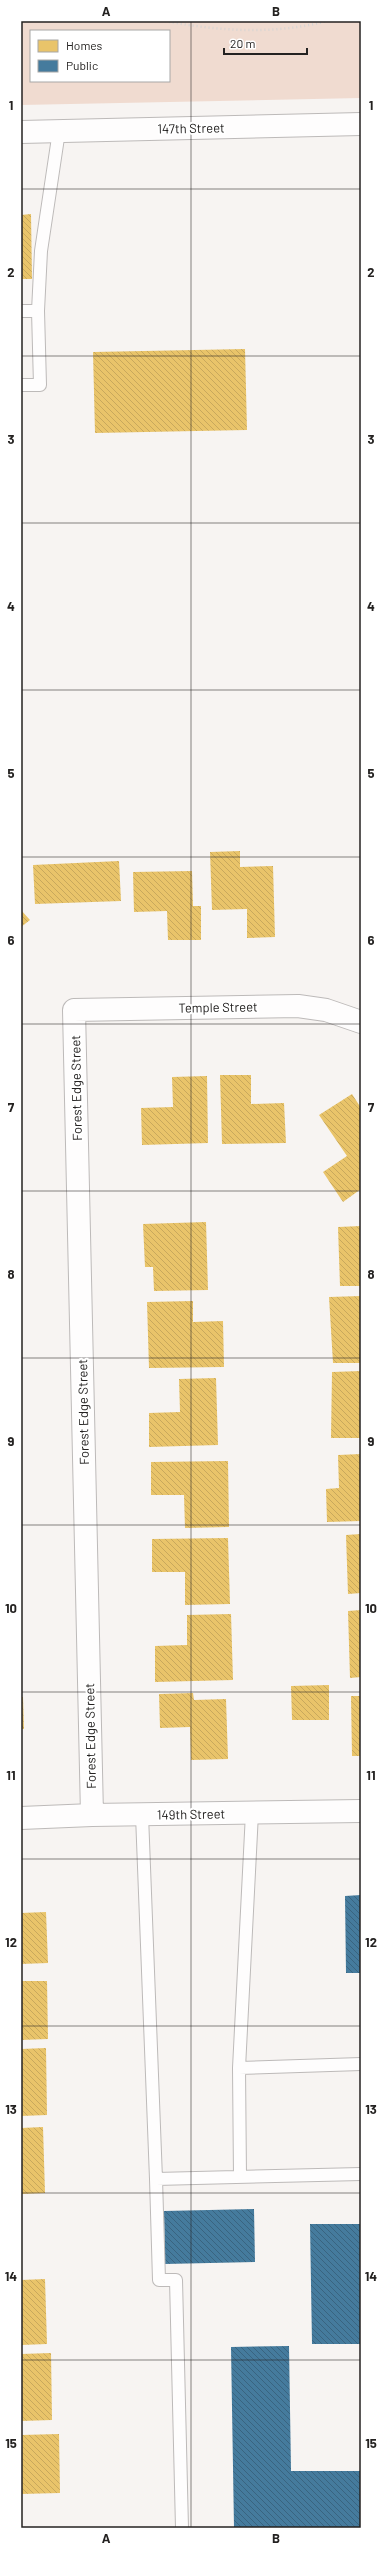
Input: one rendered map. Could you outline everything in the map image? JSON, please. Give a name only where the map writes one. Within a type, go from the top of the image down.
[{"type":"street","name":"147th Street","points":[[21,132],[361,124]]},
{"type":"street","name":"Temple Street","points":[[74,1010],[298,1006],[326,1010],[361,1022]]},
{"type":"street","name":"Forest Edge Street","points":[[74,1010],[92,1815]]},
{"type":"street","name":"149th Street","points":[[21,1818],[92,1815],[361,1811]]},
{"type":"lane","points":[[21,385],[40,385],[38,311],[41,250],[59,131]]},
{"type":"lane","points":[[21,311],[38,311]]},
{"type":"lane","points":[[240,2177],[239,2068],[252,1813]]},
{"type":"lane","points":[[142,1815],[159,2280],[176,2280],[182,2528]]},
{"type":"lane","points":[[239,2068],[361,2064]]},
{"type":"lane","points":[[156,2179],[361,2174]]},
{"type":"path","points":[[165,21],[199,28],[238,31],[280,29],[327,21]]},
{"type":"shaded area","points":[[21,21],[361,21],[361,98],[21,105]]},
{"type":"building: Homes","points":[[31,214],[32,279],[21,279],[21,215]]},
{"type":"building: Homes","points":[[245,349],[247,430],[95,433],[93,352]]},
{"type":"building: Homes","points":[[240,851],[240,867],[273,866],[275,937],[247,938],[247,909],[212,910],[210,852]]},
{"type":"building: Homes","points":[[119,861],[121,901],[35,904],[33,865]]},
{"type":"building: Homes","points":[[192,871],[193,906],[201,906],[201,940],[168,940],[167,911],[134,912],[133,872]]},
{"type":"building: Homes","points":[[21,910],[30,920],[21,927]]},
{"type":"building: Homes","points":[[220,1075],[251,1075],[251,1104],[284,1103],[286,1143],[222,1144]]},
{"type":"building: Homes","points":[[207,1076],[208,1143],[142,1145],[141,1108],[173,1107],[172,1077]]},
{"type":"building: Homes","points":[[352,1094],[361,1108],[361,1189],[343,1202],[323,1172],[347,1156],[319,1115]]},
{"type":"building: Homes","points":[[206,1222],[208,1290],[154,1291],[153,1267],[145,1267],[143,1224]]},
{"type":"building: Homes","points":[[361,1226],[361,1286],[340,1286],[338,1227]]},
{"type":"building: Homes","points":[[361,1296],[361,1363],[333,1363],[329,1297]]},
{"type":"building: Homes","points":[[193,1301],[193,1322],[223,1321],[224,1367],[149,1368],[147,1302]]},
{"type":"building: Homes","points":[[361,1371],[361,1438],[331,1438],[332,1372]]},
{"type":"building: Homes","points":[[216,1378],[218,1445],[149,1447],[149,1413],[180,1412],[179,1379]]},
{"type":"building: Homes","points":[[361,1454],[361,1521],[327,1522],[326,1489],[339,1488],[338,1455]]},
{"type":"building: Homes","points":[[228,1461],[229,1527],[185,1528],[184,1495],[151,1495],[151,1462]]},
{"type":"building: Homes","points":[[361,1534],[361,1593],[348,1594],[346,1535]]},
{"type":"building: Homes","points":[[228,1538],[230,1604],[185,1605],[185,1572],[152,1572],[152,1539]]},
{"type":"building: Homes","points":[[361,1610],[361,1677],[350,1678],[348,1611]]},
{"type":"building: Homes","points":[[231,1614],[233,1680],[155,1682],[155,1646],[187,1645],[187,1615]]},
{"type":"building: Homes","points":[[329,1685],[329,1720],[292,1720],[291,1686]]},
{"type":"building: Homes","points":[[193,1693],[194,1700],[226,1699],[228,1759],[191,1760],[190,1727],[160,1728],[159,1694]]},
{"type":"building: Homes","points":[[351,1696],[361,1696],[361,1756],[352,1756]]},
{"type":"building: Homes","points":[[21,1697],[23,1697],[24,1729],[21,1729]]},
{"type":"building: Homes","points":[[46,1912],[48,1963],[21,1964],[21,1913]]},
{"type":"building: Homes","points":[[21,1981],[47,1981],[48,2039],[21,2040]]},
{"type":"building: Homes","points":[[46,2048],[47,2115],[21,2116],[21,2049]]},
{"type":"building: Homes","points":[[43,2127],[45,2193],[21,2194],[21,2128]]},
{"type":"building: Homes","points":[[45,2279],[47,2344],[21,2345],[21,2280]]},
{"type":"building: Homes","points":[[51,2353],[52,2420],[21,2421],[21,2354]]},
{"type":"building: Homes","points":[[59,2434],[60,2493],[21,2494],[21,2435]]},
{"type":"building: Public","points":[[361,1895],[361,1973],[346,1973],[345,1896]]},
{"type":"building: Public","points":[[254,2209],[255,2262],[165,2264],[164,2211]]},
{"type":"building: Public","points":[[310,2224],[361,2224],[361,2344],[312,2344]]},
{"type":"building: Public","points":[[289,2346],[291,2471],[361,2471],[361,2528],[234,2528],[231,2347]]}]
